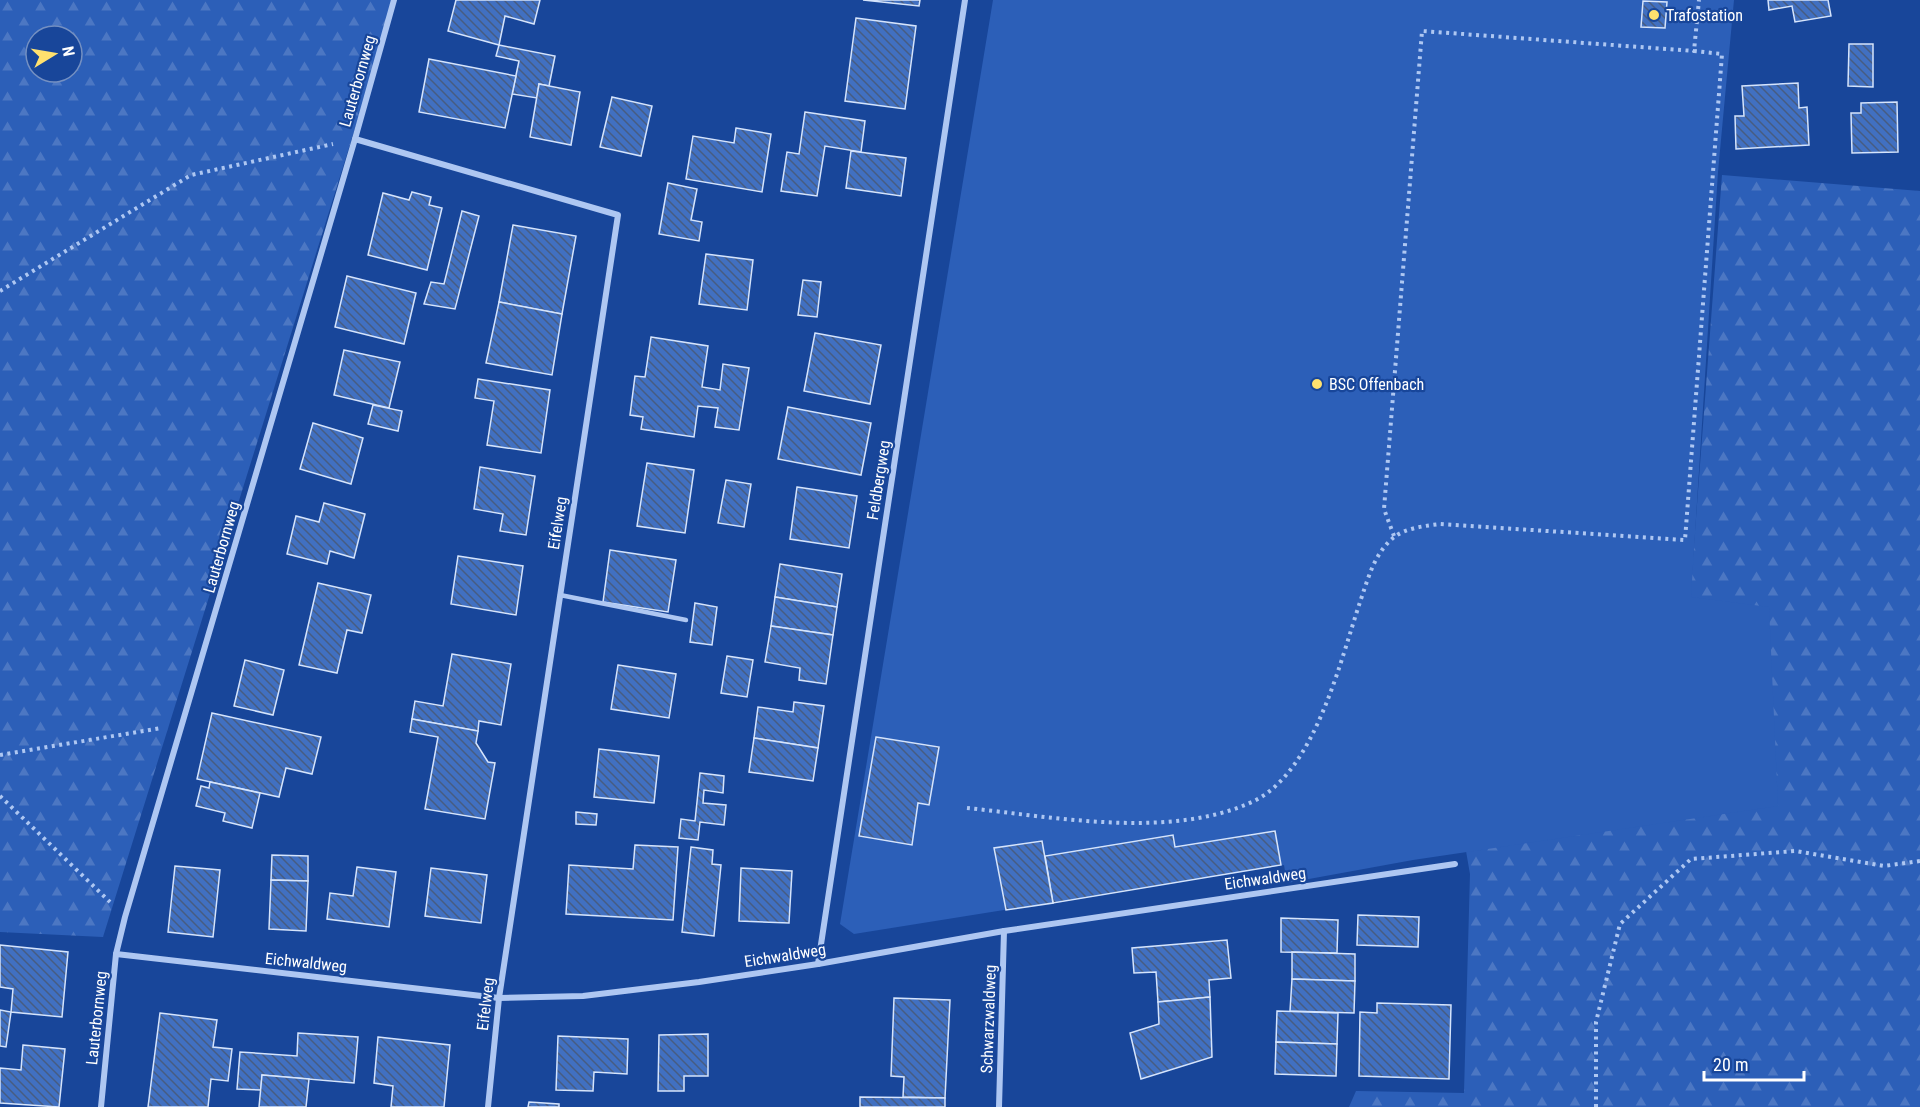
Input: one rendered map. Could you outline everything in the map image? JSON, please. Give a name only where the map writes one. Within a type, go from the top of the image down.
[{"type":"street","name":"Lauterbornweg","points":[[101,1107],[116,954],[125,917],[394,0]]},
{"type":"street","name":"Feldbergweg","points":[[818,964],[965,0]]},
{"type":"street","name":"Eifelweg","points":[[355,139],[618,214],[499,998],[488,1107]]},
{"type":"street","name":"Eichwaldweg","points":[[116,954],[499,998],[583,996],[818,964],[1004,931],[1455,864]]},
{"type":"street","name":"Schwarzwaldweg","points":[[999,1107],[1004,931]]},
{"type":"lane","points":[[560,595],[686,621]]},
{"type":"path","points":[[1694,51],[1699,0]]},
{"type":"path","points":[[967,808],[1123,823],[1160,823],[1196,818],[1236,808],[1256,800],[1281,782],[1301,755],[1318,725],[1378,554],[1394,537],[1416,527],[1440,524],[1684,540],[1722,54],[1422,31],[1384,509],[1394,537]]},
{"type":"path","points":[[0,291],[191,176],[355,139]]},
{"type":"path","points":[[0,755],[183,724]]},
{"type":"path","points":[[0,796],[125,917]]},
{"type":"path","points":[[1596,1107],[1596,1022],[1620,924],[1691,859],[1795,850],[1884,866],[1920,861]]},
{"type":"green space","points":[[0,0],[395,0],[103,937],[0,932]]},
{"type":"green space","name":"BSC Offenbach","points":[[993,0],[1734,0],[1718,172],[1691,597],[1769,607],[1778,806],[1413,860],[1287,883],[1284,865],[854,934],[840,924]]},
{"type":"green space","points":[[1722,175],[1920,191],[1920,1107],[1349,1107],[1356,1091],[1464,1093],[1470,874],[1466,851],[1690,597]]},
{"type":"building","points":[[456,0],[540,0],[534,24],[505,16],[499,45],[448,31]]},
{"type":"building","points":[[863,0],[920,0],[919,6]]},
{"type":"building","points":[[1768,0],[1828,0],[1831,16],[1795,22],[1792,6],[1769,10]]},
{"type":"building","name":"Trafostation","points":[[1643,1],[1667,2],[1665,28],[1641,27]]},
{"type":"building","points":[[856,18],[916,26],[905,109],[845,101]]},
{"type":"building","points":[[1849,44],[1873,44],[1873,87],[1848,86]]},
{"type":"building","points":[[499,45],[555,56],[549,86],[539,84],[537,98],[512,94],[519,61],[496,56]]},
{"type":"building","points":[[429,59],[516,76],[505,128],[419,112]]},
{"type":"building","points":[[1798,83],[1799,108],[1807,107],[1809,145],[1736,149],[1735,116],[1744,116],[1742,86]]},
{"type":"building","points":[[539,84],[580,92],[571,145],[530,137]]},
{"type":"building","points":[[612,97],[652,106],[641,156],[600,147]]},
{"type":"building","points":[[1897,102],[1898,152],[1852,153],[1851,113],[1861,113],[1861,103]]},
{"type":"building","points":[[805,112],[865,121],[861,152],[825,146],[817,196],[781,191],[787,152],[799,154]]},
{"type":"building","points":[[736,128],[771,134],[762,192],[686,179],[693,136],[734,143]]},
{"type":"building","points":[[851,151],[906,158],[901,196],[846,188]]},
{"type":"building","points":[[668,183],[697,189],[691,220],[702,222],[699,241],[659,234]]},
{"type":"building","points":[[412,192],[431,197],[429,205],[442,208],[427,270],[368,255],[383,193],[409,200]]},
{"type":"building","points":[[462,211],[479,216],[455,309],[424,304],[431,282],[444,284]]},
{"type":"building","points":[[513,225],[576,236],[562,314],[499,302]]},
{"type":"building","points":[[706,254],[753,260],[747,310],[699,304]]},
{"type":"building","points":[[347,276],[416,293],[404,344],[335,327]]},
{"type":"building","points":[[803,280],[821,282],[817,317],[798,315]]},
{"type":"building","points":[[499,302],[562,314],[552,375],[486,363]]},
{"type":"building","points":[[815,333],[881,345],[870,404],[804,391]]},
{"type":"building","points":[[651,337],[708,346],[702,387],[720,390],[723,364],[749,368],[739,430],[715,427],[718,408],[698,406],[694,437],[641,429],[643,417],[630,415],[635,376],[645,377]]},
{"type":"building","points":[[344,350],[400,362],[389,408],[334,395]]},
{"type":"building","points":[[478,379],[550,390],[541,453],[487,445],[494,401],[475,398]]},
{"type":"building","points":[[373,405],[402,411],[398,431],[368,424]]},
{"type":"building","points":[[788,407],[871,423],[861,475],[778,459]]},
{"type":"building","points":[[313,423],[363,438],[351,484],[300,469]]},
{"type":"building","points":[[647,463],[694,470],[685,533],[637,526]]},
{"type":"building","points":[[480,467],[535,476],[526,535],[500,531],[503,514],[474,509]]},
{"type":"building","points":[[726,480],[751,484],[744,527],[718,523]]},
{"type":"building","points":[[797,487],[857,496],[849,548],[790,539]]},
{"type":"building","points":[[324,503],[365,514],[354,558],[330,551],[327,564],[287,554],[296,516],[319,522]]},
{"type":"building","points":[[610,550],[676,560],[668,612],[603,602]]},
{"type":"building","points":[[458,556],[523,566],[516,615],[451,604]]},
{"type":"building","points":[[780,564],[842,574],[837,607],[775,597]]},
{"type":"building","points":[[318,583],[371,595],[362,633],[347,630],[337,673],[299,665]]},
{"type":"building","points":[[775,597],[837,607],[833,635],[771,626]]},
{"type":"building","points":[[695,603],[717,607],[712,645],[690,642]]},
{"type":"building","points":[[771,626],[833,635],[826,684],[799,680],[800,668],[765,662]]},
{"type":"building","points":[[452,654],[511,664],[501,725],[479,721],[478,731],[412,719],[415,701],[443,706]]},
{"type":"building","points":[[727,656],[753,660],[747,697],[721,693]]},
{"type":"building","points":[[245,660],[284,670],[273,715],[234,706]]},
{"type":"building","points":[[618,665],[676,674],[669,718],[611,709]]},
{"type":"building","points":[[794,702],[824,706],[818,748],[754,738],[758,707],[793,712]]},
{"type":"building","points":[[212,713],[321,737],[312,774],[286,768],[279,797],[197,779]]},
{"type":"building","points":[[412,719],[478,731],[476,743],[488,762],[495,763],[485,819],[425,809],[438,737],[410,732]]},
{"type":"building","points":[[876,737],[939,747],[929,805],[918,803],[912,845],[859,836]]},
{"type":"building","points":[[754,738],[818,748],[813,781],[749,772]]},
{"type":"building","points":[[599,749],[659,756],[654,803],[594,797]]},
{"type":"building","points":[[700,773],[724,776],[723,793],[704,790],[703,803],[726,805],[724,825],[700,822],[698,840],[679,838],[681,819],[695,821]]},
{"type":"building","points":[[210,782],[260,793],[252,828],[223,821],[225,813],[196,806],[201,786],[209,788]]},
{"type":"building","points":[[576,812],[597,814],[596,825],[576,824]]},
{"type":"building","points":[[1275,831],[1281,865],[1053,903],[1045,856],[1173,835],[1175,847]]},
{"type":"building","points":[[1042,841],[1053,903],[1006,910],[994,848]]},
{"type":"building","points":[[635,845],[678,847],[673,920],[566,914],[569,865],[633,869]]},
{"type":"building","points":[[691,847],[713,850],[712,864],[721,865],[714,936],[682,932]]},
{"type":"building","points":[[272,855],[308,856],[308,881],[271,880]]},
{"type":"building","points":[[175,866],[220,870],[213,937],[168,932]]},
{"type":"building","points":[[357,867],[396,872],[389,927],[327,919],[330,893],[353,896]]},
{"type":"building","points":[[431,868],[487,875],[481,923],[425,916]]},
{"type":"building","points":[[741,868],[792,871],[789,923],[739,921]]},
{"type":"building","points":[[271,880],[308,881],[306,931],[269,929]]},
{"type":"building","points":[[1358,915],[1419,917],[1418,947],[1357,945]]},
{"type":"building","points":[[1281,918],[1338,920],[1337,953],[1281,952]]},
{"type":"building","points":[[1227,940],[1231,978],[1209,980],[1210,997],[1158,1002],[1156,972],[1134,973],[1132,948]]},
{"type":"building","points":[[0,945],[68,952],[62,1017],[11,1012],[13,989],[0,987]]},
{"type":"building","points":[[1292,952],[1355,954],[1355,981],[1292,979]]},
{"type":"building","points":[[1292,979],[1355,981],[1354,1013],[1290,1011]]},
{"type":"building","points":[[1210,997],[1212,1057],[1141,1079],[1130,1033],[1159,1024],[1158,1002]]},
{"type":"building","points":[[894,998],[950,1000],[945,1098],[903,1097],[904,1077],[891,1076]]},
{"type":"building","points":[[1377,1003],[1451,1005],[1449,1079],[1359,1076],[1360,1012],[1377,1013]]},
{"type":"building","points":[[0,1010],[11,1012],[6,1047],[0,1046]]},
{"type":"building","points":[[1277,1011],[1338,1013],[1337,1044],[1276,1042]]},
{"type":"building","points":[[160,1013],[217,1020],[213,1047],[232,1049],[228,1081],[211,1079],[208,1107],[148,1107]]},
{"type":"building","points":[[298,1033],[358,1037],[354,1083],[262,1075],[261,1090],[237,1089],[240,1052],[297,1056]]},
{"type":"building","points":[[708,1034],[708,1076],[684,1076],[684,1091],[658,1091],[659,1035]]},
{"type":"building","points":[[558,1036],[628,1039],[627,1074],[594,1072],[593,1091],[556,1090]]},
{"type":"building","points":[[378,1037],[450,1045],[444,1107],[391,1107],[393,1086],[374,1083]]},
{"type":"building","points":[[1276,1042],[1337,1044],[1336,1076],[1275,1074]]},
{"type":"building","points":[[23,1045],[65,1049],[59,1107],[0,1103],[0,1068],[21,1070]]},
{"type":"building","points":[[262,1075],[309,1079],[306,1107],[259,1107]]},
{"type":"building","points":[[860,1097],[945,1098],[945,1107],[860,1107]]},
{"type":"building","points":[[529,1102],[559,1104],[559,1107],[528,1107]]},
{"type":"place","name":"Trafostation","points":[[1654,15]]},
{"type":"place","name":"BSC Offenbach","points":[[1317,384]]}]
